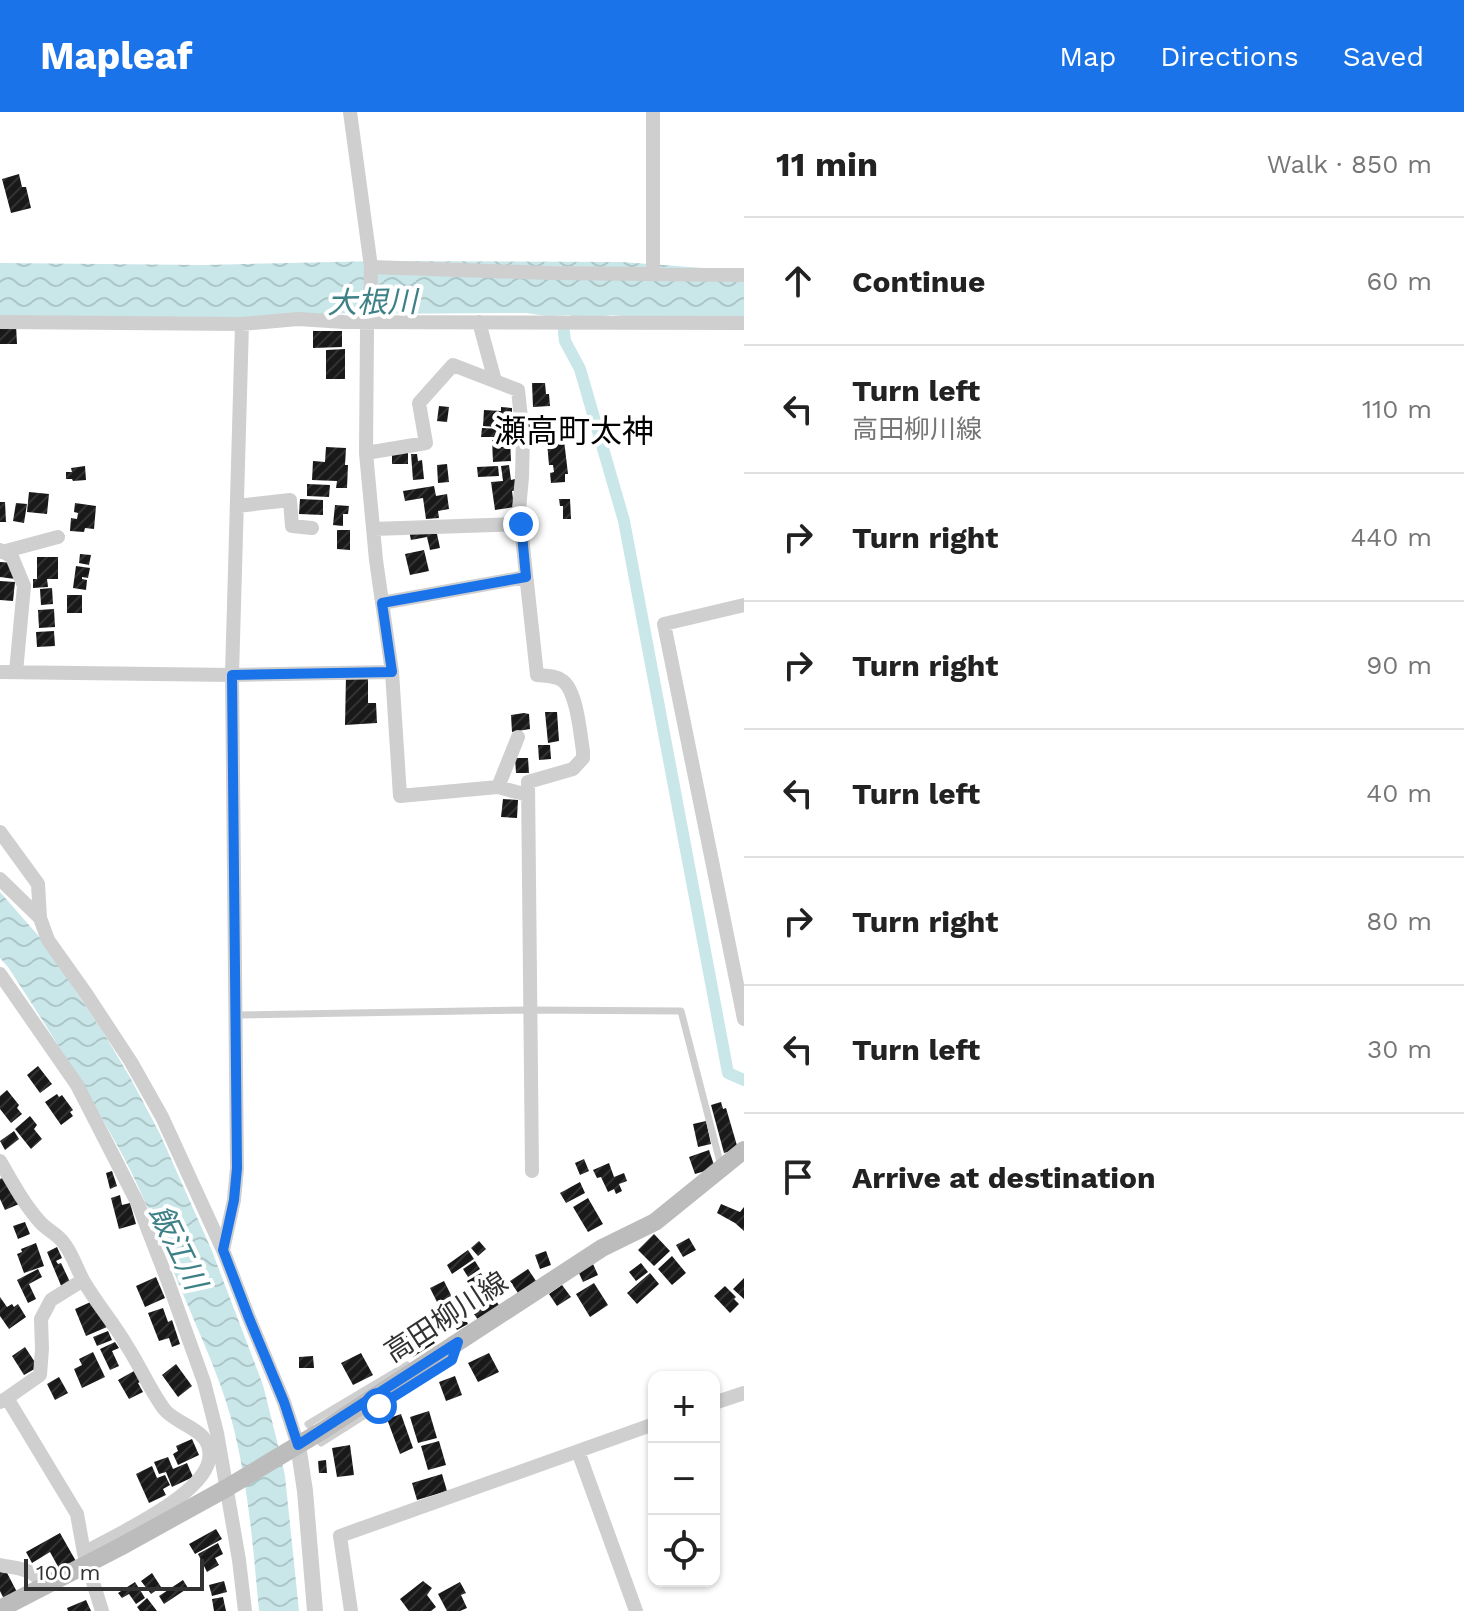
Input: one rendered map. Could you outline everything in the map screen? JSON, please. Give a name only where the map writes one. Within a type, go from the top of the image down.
[{"type":"main road","name":"高田柳川線","points":[[0,1609],[44,1587],[86,1558],[225,1489],[295,1447],[602,1248],[655,1222],[744,1150]]},
{"type":"street","points":[[350,112],[371,267],[366,453],[392,672],[400,796],[498,787],[528,795]]},
{"type":"street","points":[[653,112],[653,273]]},
{"type":"street","points":[[371,267],[744,275]]},
{"type":"street","points":[[0,322],[242,324],[298,319],[344,322],[744,323]]},
{"type":"street","points":[[479,322],[495,381]]},
{"type":"street","points":[[223,1250],[234,1200],[237,1168],[232,675],[242,324]]},
{"type":"street","points":[[366,453],[426,443],[419,403],[453,365],[518,390],[523,437],[519,509],[537,675],[561,679],[568,687],[583,751],[583,758],[573,769],[528,782],[532,1171]]},
{"type":"street","points":[[237,506],[290,500],[292,526],[312,528]]},
{"type":"street","points":[[373,529],[521,524]]},
{"type":"street","points":[[1,551],[58,537]]},
{"type":"street","points":[[1,551],[12,557],[24,586],[16,672]]},
{"type":"street","points":[[382,603],[526,577]]},
{"type":"street","points":[[744,605],[664,624],[744,1019]]},
{"type":"street","points":[[0,672],[232,675],[392,672]]},
{"type":"street","points":[[498,787],[518,737]]},
{"type":"street","points":[[0,832],[38,884],[40,918],[48,940],[131,1062],[162,1117],[223,1250],[284,1402],[306,1506],[317,1607]]},
{"type":"street","points":[[0,879],[40,918]]},
{"type":"street","points":[[0,974],[77,1085],[138,1204],[204,1382],[217,1433],[239,1560],[243,1610]]},
{"type":"street","points":[[0,1161],[25,1203],[42,1225],[62,1241],[75,1260],[83,1280],[127,1344],[165,1411],[198,1430],[207,1444],[209,1458],[202,1477],[186,1494],[86,1558]]},
{"type":"street","points":[[83,1280],[51,1300],[41,1319],[40,1375],[4,1400],[77,1514],[102,1611]]},
{"type":"street","points":[[720,1401],[744,1393]]},
{"type":"street","points":[[351,1611],[340,1536],[648,1426]]},
{"type":"street","points":[[578,1451],[636,1611]]},
{"type":"street","points":[[0,1565],[38,1576],[44,1587]]},
{"type":"lane","points":[[235,1015],[681,1011],[722,1168]]},
{"type":"lane","points":[[310,1426],[308,1424],[442,1344],[458,1342],[452,1360],[321,1443]]},
{"type":"water","name":"大根川","points":[[379,261],[622,262],[744,271],[744,319],[656,319],[612,315],[571,320],[570,315],[526,313],[354,316],[353,313],[203,319],[0,320],[0,263],[203,265]]},
{"type":"water","name":"飯江川","points":[[0,892],[43,941],[131,1079],[160,1134],[212,1251],[263,1385],[277,1441],[285,1476],[299,1611],[259,1611],[242,1466],[221,1386],[147,1206],[122,1154],[52,1036],[0,958]]},
{"type":"building","points":[[19,174],[31,208],[11,213],[2,179]]},
{"type":"building","points":[[0,325],[16,325],[17,344],[0,344]]},
{"type":"building","points":[[313,331],[342,331],[342,347],[313,348]]},
{"type":"building","points":[[345,349],[345,379],[326,379],[326,350]]},
{"type":"building","points":[[532,383],[545,383],[550,406],[533,407]]},
{"type":"building","points":[[439,406],[449,407],[447,422],[437,421]]},
{"type":"building","points":[[501,407],[512,408],[508,428],[483,426],[484,410],[501,411]]},
{"type":"building","points":[[552,415],[554,429],[565,428],[566,439],[546,440],[545,430],[534,432],[534,428],[524,429],[523,418]]},
{"type":"building","points":[[482,428],[503,429],[503,437],[481,437]]},
{"type":"building","points":[[510,439],[511,461],[493,462],[492,440]]},
{"type":"building","points":[[564,440],[568,474],[565,474],[565,482],[551,483],[550,473],[554,472],[553,465],[549,465],[547,442]]},
{"type":"building","points":[[326,447],[346,448],[347,488],[336,488],[337,481],[312,480],[313,461],[325,462]]},
{"type":"building","points":[[392,453],[408,453],[408,464],[392,464]]},
{"type":"building","points":[[411,454],[417,454],[418,461],[422,460],[424,479],[413,480]]},
{"type":"building","points":[[447,464],[449,482],[438,483],[437,465]]},
{"type":"building","points":[[509,465],[511,480],[515,479],[517,490],[512,491],[514,507],[495,510],[491,482],[503,481],[501,466]]},
{"type":"building","points":[[85,466],[86,480],[66,479],[66,472],[72,472],[71,468]]},
{"type":"building","points":[[498,466],[499,476],[478,477],[477,467]]},
{"type":"building","points":[[307,484],[330,485],[329,497],[307,496]]},
{"type":"building","points":[[434,486],[436,496],[447,494],[449,509],[438,511],[439,518],[426,519],[423,498],[405,501],[403,491]]},
{"type":"building","points":[[29,492],[49,494],[47,514],[27,512]]},
{"type":"building","points":[[300,499],[323,500],[323,515],[299,514]]},
{"type":"building","points":[[559,499],[570,499],[571,519],[563,519],[563,506],[560,506]]},
{"type":"building","points":[[0,502],[5,502],[6,522],[0,522]]},
{"type":"building","points":[[16,503],[27,504],[24,523],[13,521]]},
{"type":"building","points":[[75,503],[96,506],[94,529],[70,531],[71,518],[77,519]]},
{"type":"building","points":[[335,505],[349,506],[348,514],[343,514],[343,526],[333,525]]},
{"type":"building","points":[[337,530],[350,530],[350,550],[337,549]]},
{"type":"building","points":[[409,531],[437,534],[440,548],[430,550],[427,537],[411,540]]},
{"type":"building","points":[[424,550],[429,571],[410,575],[405,554]]},
{"type":"building","points":[[80,554],[91,555],[89,565],[79,563]]},
{"type":"building","points":[[37,557],[58,557],[58,579],[47,579],[48,587],[33,588],[33,579],[37,579]]},
{"type":"building","points":[[0,562],[17,563],[15,579],[0,577]]},
{"type":"building","points":[[76,566],[90,568],[88,578],[82,577],[87,580],[86,590],[73,588]]},
{"type":"building","points":[[0,581],[15,582],[13,601],[0,600]]},
{"type":"building","points":[[52,588],[53,604],[41,605],[40,589]]},
{"type":"building","points":[[67,595],[82,595],[82,613],[67,613]]},
{"type":"building","points":[[54,609],[55,627],[39,628],[38,610]]},
{"type":"building","points":[[54,631],[55,646],[37,647],[36,632]]},
{"type":"building","points":[[346,675],[368,675],[368,703],[376,703],[377,723],[345,725]]},
{"type":"building","points":[[545,712],[557,712],[559,741],[548,743]]},
{"type":"building","points":[[529,714],[530,729],[512,732],[511,715]]},
{"type":"building","points":[[538,745],[550,745],[551,759],[539,760]]},
{"type":"building","points":[[515,758],[528,758],[529,773],[516,773]]},
{"type":"building","points":[[503,799],[518,800],[517,818],[501,817]]},
{"type":"building","points":[[38,1066],[52,1084],[40,1093],[27,1075]]},
{"type":"building","points":[[7,1090],[22,1114],[11,1123],[0,1109],[0,1096]]},
{"type":"building","points":[[57,1094],[59,1097],[62,1095],[73,1110],[70,1112],[73,1116],[61,1125],[45,1102]]},
{"type":"building","points":[[721,1102],[723,1109],[726,1108],[738,1149],[724,1153],[711,1105]]},
{"type":"building","points":[[30,1116],[37,1125],[34,1129],[42,1139],[31,1149],[15,1129]]},
{"type":"building","points":[[706,1121],[711,1144],[698,1147],[693,1124]]},
{"type":"building","points":[[14,1131],[19,1139],[5,1150],[0,1141]]},
{"type":"building","points":[[709,1150],[715,1168],[695,1174],[689,1157]]},
{"type":"building","points":[[584,1159],[589,1171],[580,1175],[575,1163]]},
{"type":"building","points":[[609,1163],[614,1177],[624,1173],[627,1181],[619,1184],[622,1191],[616,1194],[614,1189],[608,1192],[601,1177],[597,1178],[593,1170]]},
{"type":"building","points":[[112,1171],[117,1186],[110,1189],[106,1173]]},
{"type":"building","points":[[9,1175],[19,1204],[5,1210],[0,1199],[0,1179]]},
{"type":"building","points":[[580,1182],[585,1193],[566,1203],[560,1193]]},
{"type":"building","points":[[120,1195],[122,1205],[130,1203],[136,1224],[119,1229],[111,1198]]},
{"type":"building","points":[[588,1198],[603,1224],[588,1232],[573,1207]]},
{"type":"building","points":[[721,1204],[740,1212],[744,1207],[744,1231],[717,1213]]},
{"type":"building","points":[[25,1222],[30,1234],[18,1239],[13,1226]]},
{"type":"building","points":[[654,1234],[670,1251],[654,1266],[638,1250]]},
{"type":"building","points":[[689,1238],[696,1250],[683,1257],[676,1245]]},
{"type":"building","points":[[479,1241],[486,1249],[478,1256],[471,1248]]},
{"type":"building","points":[[36,1243],[44,1266],[24,1273],[17,1254]]},
{"type":"building","points":[[57,1247],[62,1258],[56,1261],[61,1263],[71,1284],[62,1288],[47,1252]]},
{"type":"building","points":[[468,1250],[474,1259],[452,1274],[447,1265]]},
{"type":"building","points":[[546,1251],[551,1265],[540,1269],[535,1255]]},
{"type":"building","points":[[672,1256],[686,1273],[672,1285],[658,1269]]},
{"type":"building","points":[[475,1261],[480,1269],[468,1277],[463,1269]]},
{"type":"building","points":[[641,1263],[648,1272],[636,1281],[629,1272]]},
{"type":"building","points":[[593,1264],[598,1275],[583,1282],[578,1271]]},
{"type":"building","points":[[38,1269],[42,1277],[29,1284],[36,1299],[28,1303],[17,1280]]},
{"type":"building","points":[[528,1269],[536,1281],[518,1293],[510,1281]]},
{"type":"building","points":[[481,1273],[495,1297],[481,1305],[467,1281]]},
{"type":"building","points":[[500,1273],[511,1289],[503,1295],[492,1279]]},
{"type":"building","points":[[650,1273],[659,1284],[637,1304],[627,1293]]},
{"type":"building","points":[[156,1277],[165,1298],[145,1307],[136,1286]]},
{"type":"building","points":[[744,1278],[744,1299],[733,1289]]},
{"type":"building","points":[[444,1281],[453,1299],[439,1306],[430,1288]]},
{"type":"building","points":[[594,1283],[608,1305],[590,1317],[576,1294]]},
{"type":"building","points":[[562,1285],[571,1297],[557,1306],[549,1294]]},
{"type":"building","points":[[725,1286],[739,1304],[730,1313],[714,1296]]},
{"type":"building","points":[[0,1297],[7,1307],[18,1304],[26,1317],[9,1329],[0,1316]]},
{"type":"building","points":[[495,1299],[500,1307],[479,1321],[471,1310]]},
{"type":"building","points":[[95,1300],[107,1327],[86,1336],[75,1309]]},
{"type":"building","points":[[445,1307],[447,1320],[430,1322],[428,1310]]},
{"type":"building","points":[[163,1308],[168,1322],[172,1320],[180,1344],[172,1347],[169,1338],[159,1341],[148,1313]]},
{"type":"building","points":[[460,1308],[468,1324],[457,1330],[448,1315]]},
{"type":"building","points":[[422,1323],[435,1343],[413,1357],[401,1337]]},
{"type":"building","points":[[108,1331],[112,1340],[97,1346],[93,1337]]},
{"type":"building","points":[[115,1342],[119,1348],[112,1351],[119,1366],[110,1370],[100,1349]]},
{"type":"building","points":[[25,1347],[38,1367],[24,1375],[12,1356]]},
{"type":"building","points":[[93,1352],[105,1377],[82,1388],[74,1369],[82,1365],[79,1359]]},
{"type":"building","points":[[361,1353],[373,1375],[353,1385],[341,1363]]},
{"type":"building","points":[[489,1353],[499,1372],[478,1382],[468,1363]]},
{"type":"building","points":[[313,1356],[314,1368],[299,1368],[299,1357]]},
{"type":"building","points":[[176,1364],[192,1386],[178,1397],[162,1375]]},
{"type":"building","points":[[134,1371],[143,1392],[129,1399],[118,1380]]},
{"type":"building","points":[[455,1376],[462,1395],[446,1401],[439,1382]]},
{"type":"building","points":[[59,1377],[68,1393],[55,1400],[47,1384]]},
{"type":"building","points":[[429,1411],[437,1438],[418,1443],[410,1417]]},
{"type":"building","points":[[401,1414],[413,1448],[400,1454],[387,1419]]},
{"type":"building","points":[[192,1439],[199,1455],[178,1465],[173,1454],[178,1451],[176,1446]]},
{"type":"building","points":[[439,1441],[446,1465],[428,1470],[421,1446]]},
{"type":"building","points":[[350,1445],[354,1475],[337,1477],[332,1448]]},
{"type":"building","points":[[168,1457],[173,1469],[187,1463],[193,1477],[172,1487],[166,1472],[159,1474],[154,1462]]},
{"type":"building","points":[[326,1460],[327,1473],[319,1473],[318,1461]]},
{"type":"building","points":[[152,1466],[157,1478],[165,1475],[170,1485],[163,1489],[166,1495],[149,1503],[136,1474]]},
{"type":"building","points":[[442,1474],[447,1491],[417,1500],[412,1483]]},
{"type":"building","points":[[216,1529],[222,1539],[195,1554],[189,1544]]},
{"type":"building","points":[[60,1533],[77,1563],[61,1572],[50,1552],[32,1563],[26,1552]]},
{"type":"building","points":[[218,1543],[223,1554],[215,1558],[219,1565],[207,1572],[198,1554]]},
{"type":"building","points":[[5,1569],[18,1594],[5,1601],[0,1591],[0,1572]]},
{"type":"building","points":[[152,1573],[161,1587],[151,1594],[141,1581]]},
{"type":"building","points":[[183,1580],[188,1588],[164,1604],[159,1596]]},
{"type":"building","points":[[224,1581],[227,1592],[212,1596],[209,1585]]},
{"type":"building","points":[[423,1581],[432,1588],[427,1595],[436,1607],[431,1611],[409,1611],[400,1599]]},
{"type":"building","points":[[135,1582],[145,1598],[136,1604],[129,1594],[122,1598],[118,1593]]},
{"type":"building","points":[[460,1582],[466,1593],[461,1595],[467,1608],[447,1611],[438,1594]]},
{"type":"building","points":[[223,1597],[226,1611],[214,1611],[212,1599]]},
{"type":"building","points":[[147,1598],[157,1611],[140,1611],[137,1607]]},
{"type":"building","points":[[86,1600],[91,1611],[68,1611],[67,1608]]},
{"type":"waterway","points":[[564,332],[565,341],[580,369],[624,521],[728,1073],[744,1080]]},
{"type":"district","name":"瀬高町太神","points":[[574,431]]},
{"type":"route","points":[[379,1406],[452,1360],[458,1342],[298,1445],[223,1250],[234,1200],[237,1168],[232,675],[392,672],[382,603],[526,577],[521,524]]}]
